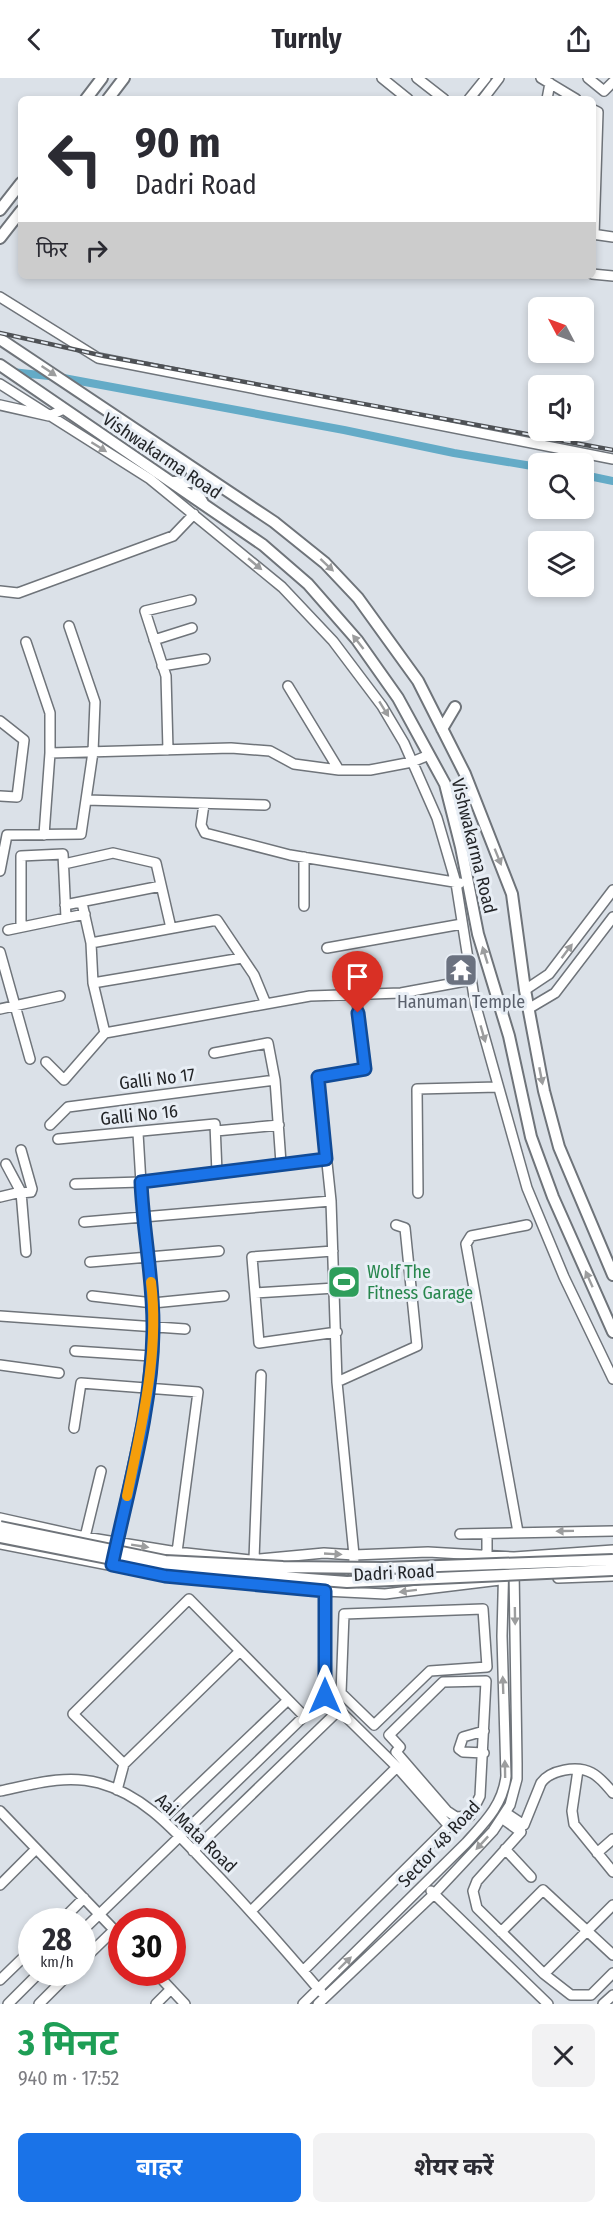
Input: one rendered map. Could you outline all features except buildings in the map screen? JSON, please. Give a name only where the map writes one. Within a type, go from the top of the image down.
[{"type":"main road","points":[[88,96],[102,78]]},
{"type":"main road","points":[[110,96],[124,78]]},
{"type":"main road","points":[[0,210],[18,187]]},
{"type":"main road","points":[[0,238],[18,215]]},
{"type":"main road","name":"Vishwakarma Road","points":[[0,339],[274,522],[326,563],[358,598],[418,681],[465,774],[512,894],[528,1009],[544,1091],[559,1147],[613,1275]]},
{"type":"main road","name":"Vishwakarma Road","points":[[0,365],[263,545],[308,584],[398,698],[445,784],[478,934],[509,1036],[531,1137],[553,1197],[613,1332]]},
{"type":"main road","points":[[171,482],[190,482],[193,473],[188,465]]},
{"type":"main road","points":[[203,504],[197,493],[198,485],[205,481],[216,484]]},
{"type":"main road","points":[[442,729],[455,707]]},
{"type":"main road","points":[[0,1527],[165,1561],[271,1567],[383,1568],[613,1560]]},
{"type":"main road","points":[[0,1537],[153,1567],[346,1582],[613,1570]]},
{"type":"street","points":[[382,78],[404,96]]},
{"type":"street","points":[[417,78],[440,96]]},
{"type":"street","points":[[471,96],[486,78]]},
{"type":"street","points":[[485,96],[499,78]]},
{"type":"street","points":[[541,78],[571,96]]},
{"type":"street","points":[[588,78],[604,91],[613,82]]},
{"type":"street","points":[[548,96],[550,84]]},
{"type":"street","points":[[596,111],[598,112],[596,152]]},
{"type":"street","points":[[596,235],[613,237]]},
{"type":"street","points":[[596,274],[613,276]]},
{"type":"street","points":[[0,297],[98,358],[613,459]]},
{"type":"street","points":[[0,384],[150,479],[282,587],[333,641],[382,706],[438,818],[456,883],[475,1003],[527,1188],[555,1258],[613,1379]]},
{"type":"street","points":[[0,405],[49,416],[64,409]]},
{"type":"street","points":[[0,591],[18,593],[173,536],[194,514]]},
{"type":"street","points":[[168,750],[166,676],[145,611],[191,600]]},
{"type":"street","points":[[0,871],[6,835],[81,834],[93,752],[95,702],[69,626]]},
{"type":"street","points":[[154,640],[192,628]]},
{"type":"street","points":[[26,642],[50,713],[50,753],[44,835]]},
{"type":"street","points":[[162,666],[205,659]]},
{"type":"street","points":[[288,686],[339,770]]},
{"type":"street","points":[[0,721],[24,740],[17,797],[0,796]]},
{"type":"street","points":[[50,753],[231,748],[270,751],[294,764],[339,770],[370,770],[412,762],[429,755]]},
{"type":"street","points":[[86,800],[265,805]]},
{"type":"street","points":[[204,804],[201,825],[205,833],[303,857],[456,883],[468,882]]},
{"type":"street","points":[[64,864],[113,853],[156,863],[171,928]]},
{"type":"street","points":[[21,926],[21,856],[63,854],[66,918]]},
{"type":"street","points":[[303,857],[304,906]]},
{"type":"street","points":[[65,905],[161,886]]},
{"type":"street","points":[[525,990],[549,974],[613,890]]},
{"type":"street","points":[[82,903],[91,943],[93,982],[105,1033]]},
{"type":"street","points":[[8,930],[85,914]]},
{"type":"street","points":[[528,1009],[555,993],[613,917]]},
{"type":"street","points":[[91,943],[217,920],[254,975],[266,1004]]},
{"type":"street","points":[[327,948],[462,924]]},
{"type":"street","points":[[0,952],[30,1059]]},
{"type":"street","points":[[93,982],[242,958]]},
{"type":"street","points":[[46,1062],[64,1080],[105,1033],[310,996],[401,993],[471,980]]},
{"type":"street","points":[[352,1592],[354,1555],[337,1382],[331,1201],[318,1077],[365,1069],[356,994]]},
{"type":"street","points":[[0,1009],[60,996]]},
{"type":"street","points":[[214,1053],[268,1043],[275,1080],[281,1163]]},
{"type":"street","name":"Galli No 17","points":[[50,1125],[68,1107],[275,1080]]},
{"type":"street","points":[[418,1193],[417,1089],[498,1087]]},
{"type":"street","points":[[508,1122],[526,1115]]},
{"type":"street","name":"Galli No 16","points":[[58,1138],[138,1133],[215,1124],[216,1131]]},
{"type":"street","points":[[218,1173],[216,1131],[279,1125]]},
{"type":"street","points":[[112,1565],[147,1387],[153,1329],[153,1303],[142,1217],[138,1133]]},
{"type":"street","points":[[0,1197],[31,1192],[33,1189],[21,1150]]},
{"type":"street","points":[[75,1184],[141,1182],[326,1159]]},
{"type":"street","points":[[6,1164],[21,1193],[26,1252]]},
{"type":"street","points":[[84,1222],[331,1201]]},
{"type":"street","points":[[337,1382],[417,1346],[405,1228],[396,1225]]},
{"type":"street","points":[[518,1532],[466,1244],[471,1236],[527,1225]]},
{"type":"street","points":[[90,1262],[219,1251]]},
{"type":"street","points":[[333,1251],[252,1257],[259,1343],[337,1332]]},
{"type":"street","points":[[255,1293],[335,1287]]},
{"type":"street","points":[[92,1296],[153,1303],[224,1296]]},
{"type":"street","points":[[0,1316],[153,1329],[185,1329]]},
{"type":"street","points":[[75,1351],[151,1356]]},
{"type":"street","points":[[0,1365],[59,1372]]},
{"type":"street","points":[[254,1559],[261,1376]]},
{"type":"street","points":[[74,1428],[81,1383],[198,1392],[177,1552]]},
{"type":"street","points":[[85,1537],[101,1472]]},
{"type":"street","name":"Dadri Road","points":[[0,1518],[85,1537],[177,1552],[254,1559],[324,1553],[354,1555],[428,1552],[509,1557],[613,1550]]},
{"type":"street","points":[[460,1534],[613,1531]]},
{"type":"street","points":[[487,1534],[487,1557]]},
{"type":"street","name":"Dadri Road","points":[[0,1544],[165,1576],[325,1591],[385,1594],[504,1579],[613,1576]]},
{"type":"street","name":"Sector 48 Road","points":[[322,2000],[434,1894],[504,1816],[517,1779],[514,1579],[509,1557]]},
{"type":"street","name":"Sector 48 Road","points":[[303,2004],[424,1886],[494,1810],[505,1787],[492,1745],[502,1636],[504,1579],[509,1557]]},
{"type":"street","points":[[303,1971],[449,1826],[397,1767],[325,1696],[325,1591]]},
{"type":"street","points":[[124,1764],[74,1714],[189,1599],[304,1716]]},
{"type":"street","points":[[483,1609],[485,1638],[487,1666],[430,1671],[374,1725],[341,1693],[344,1614],[483,1609]]},
{"type":"street","points":[[485,1638],[502,1636]]},
{"type":"street","points":[[117,1790],[124,1764],[240,1651]]},
{"type":"street","points":[[486,1681],[484,1731],[492,1745],[478,1805],[470,1816],[456,1817],[447,1811],[396,1752],[400,1747],[389,1735],[443,1682],[486,1681]]},
{"type":"street","points":[[96,1918],[325,1696]]},
{"type":"street","points":[[163,1819],[288,1700]]},
{"type":"street","points":[[193,1851],[339,1710]]},
{"type":"street","points":[[484,1731],[463,1737],[459,1746],[463,1752],[492,1745],[517,1743]]},
{"type":"street","points":[[251,1911],[397,1767]]},
{"type":"street","points":[[504,1816],[524,1825],[545,1778],[556,1772],[578,1770],[595,1774],[613,1793]]},
{"type":"street","points":[[578,1770],[572,1817],[579,1831],[613,1872]]},
{"type":"street","name":"Aai Mata Road","points":[[0,1791],[46,1780],[76,1779],[99,1783],[117,1790],[163,1819],[251,1911],[318,1989],[322,2000]]},
{"type":"street","points":[[0,1811],[108,1924]]},
{"type":"street","points":[[504,1816],[521,1832],[477,1881],[473,1891],[477,1908],[544,1974],[571,1995],[591,1995],[613,1973]]},
{"type":"street","points":[[597,1853],[613,1839]]},
{"type":"street","points":[[0,1885],[36,1849]]},
{"type":"street","points":[[505,1849],[531,1877]]},
{"type":"street","points":[[424,1886],[548,2004]]},
{"type":"street","points":[[501,1932],[543,1890],[584,1931],[613,1955]]},
{"type":"street","points":[[74,1908],[84,1898]]},
{"type":"street","points":[[544,1974],[584,1931],[613,1905]]},
{"type":"street","points":[[96,1947],[108,1936]]},
{"type":"street","points":[[0,1980],[18,1963]]},
{"type":"street","points":[[8,2004],[26,1986]]},
{"type":"street","points":[[39,2004],[57,1986]]},
{"type":"street","points":[[168,1986],[185,2004]]},
{"type":"street","points":[[156,2004],[171,1989]]},
{"type":"street","points":[[603,2004],[613,1995]]},
{"type":"waterway","points":[[12,372],[58,377],[528,465]]},
{"type":"waterway","points":[[594,477],[613,481]]},
{"type":"railway","points":[[0,333],[104,356],[613,450]]},
{"type":"slow traffic","points":[[127,1496],[145,1408],[153,1335],[151,1282]]},
{"type":"place","name":"Hanuman Temple","points":[[461,970]]},
{"type":"place","name":"Wolf The Fitness Garage","points":[[344,1282]]},
{"type":"route","points":[[325,1696],[325,1591],[259,1583],[165,1576],[112,1565],[145,1408],[153,1335],[153,1298],[142,1217],[141,1182],[326,1159],[318,1077],[365,1069],[358,1013]]}]
